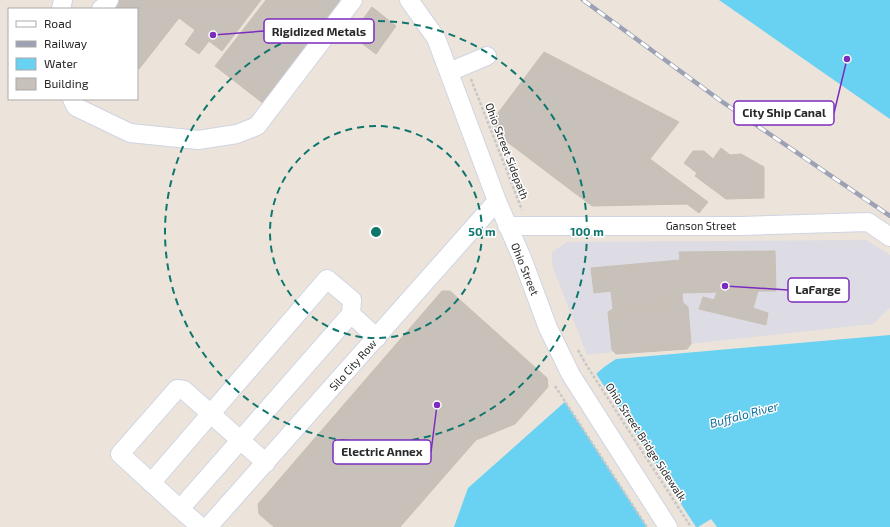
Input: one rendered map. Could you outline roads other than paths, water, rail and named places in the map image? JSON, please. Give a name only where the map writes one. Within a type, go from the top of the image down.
[{"type":"street","points":[[102,8],[109,0]]},
{"type":"street","points":[[72,100],[76,107],[130,133],[198,140],[237,134],[257,126],[353,0]]},
{"type":"street","name":"Ohio Street","points":[[409,0],[436,38],[507,226],[522,258],[548,328],[571,375],[668,527]]},
{"type":"street","points":[[449,72],[487,56]]},
{"type":"street","name":"Silo City Row","points":[[208,527],[497,201]]},
{"type":"street","name":"Ganson Street","points":[[507,226],[741,226],[868,222],[890,237]]},
{"type":"street","points":[[151,483],[327,279],[352,300],[351,314],[180,509]]},
{"type":"street","points":[[351,314],[377,338]]},
{"type":"street","points":[[202,527],[120,454],[177,389],[184,390],[266,463]]},
{"type":"water","points":[[719,0],[890,0],[890,119]]},
{"type":"water","name":"Buffalo River","points":[[890,335],[890,527],[717,527],[711,519],[698,527],[454,527],[468,488],[604,367],[616,359]]},
{"type":"railway","points":[[583,0],[721,101],[890,216]]},
{"type":"place","name":"Rigidized Metals","points":[[213,35]]},
{"type":"place","name":"City Ship Canal","points":[[847,59]]},
{"type":"place","name":"LaFarge","points":[[725,286]]},
{"type":"place","name":"Electric Annex","points":[[437,405]]}]
